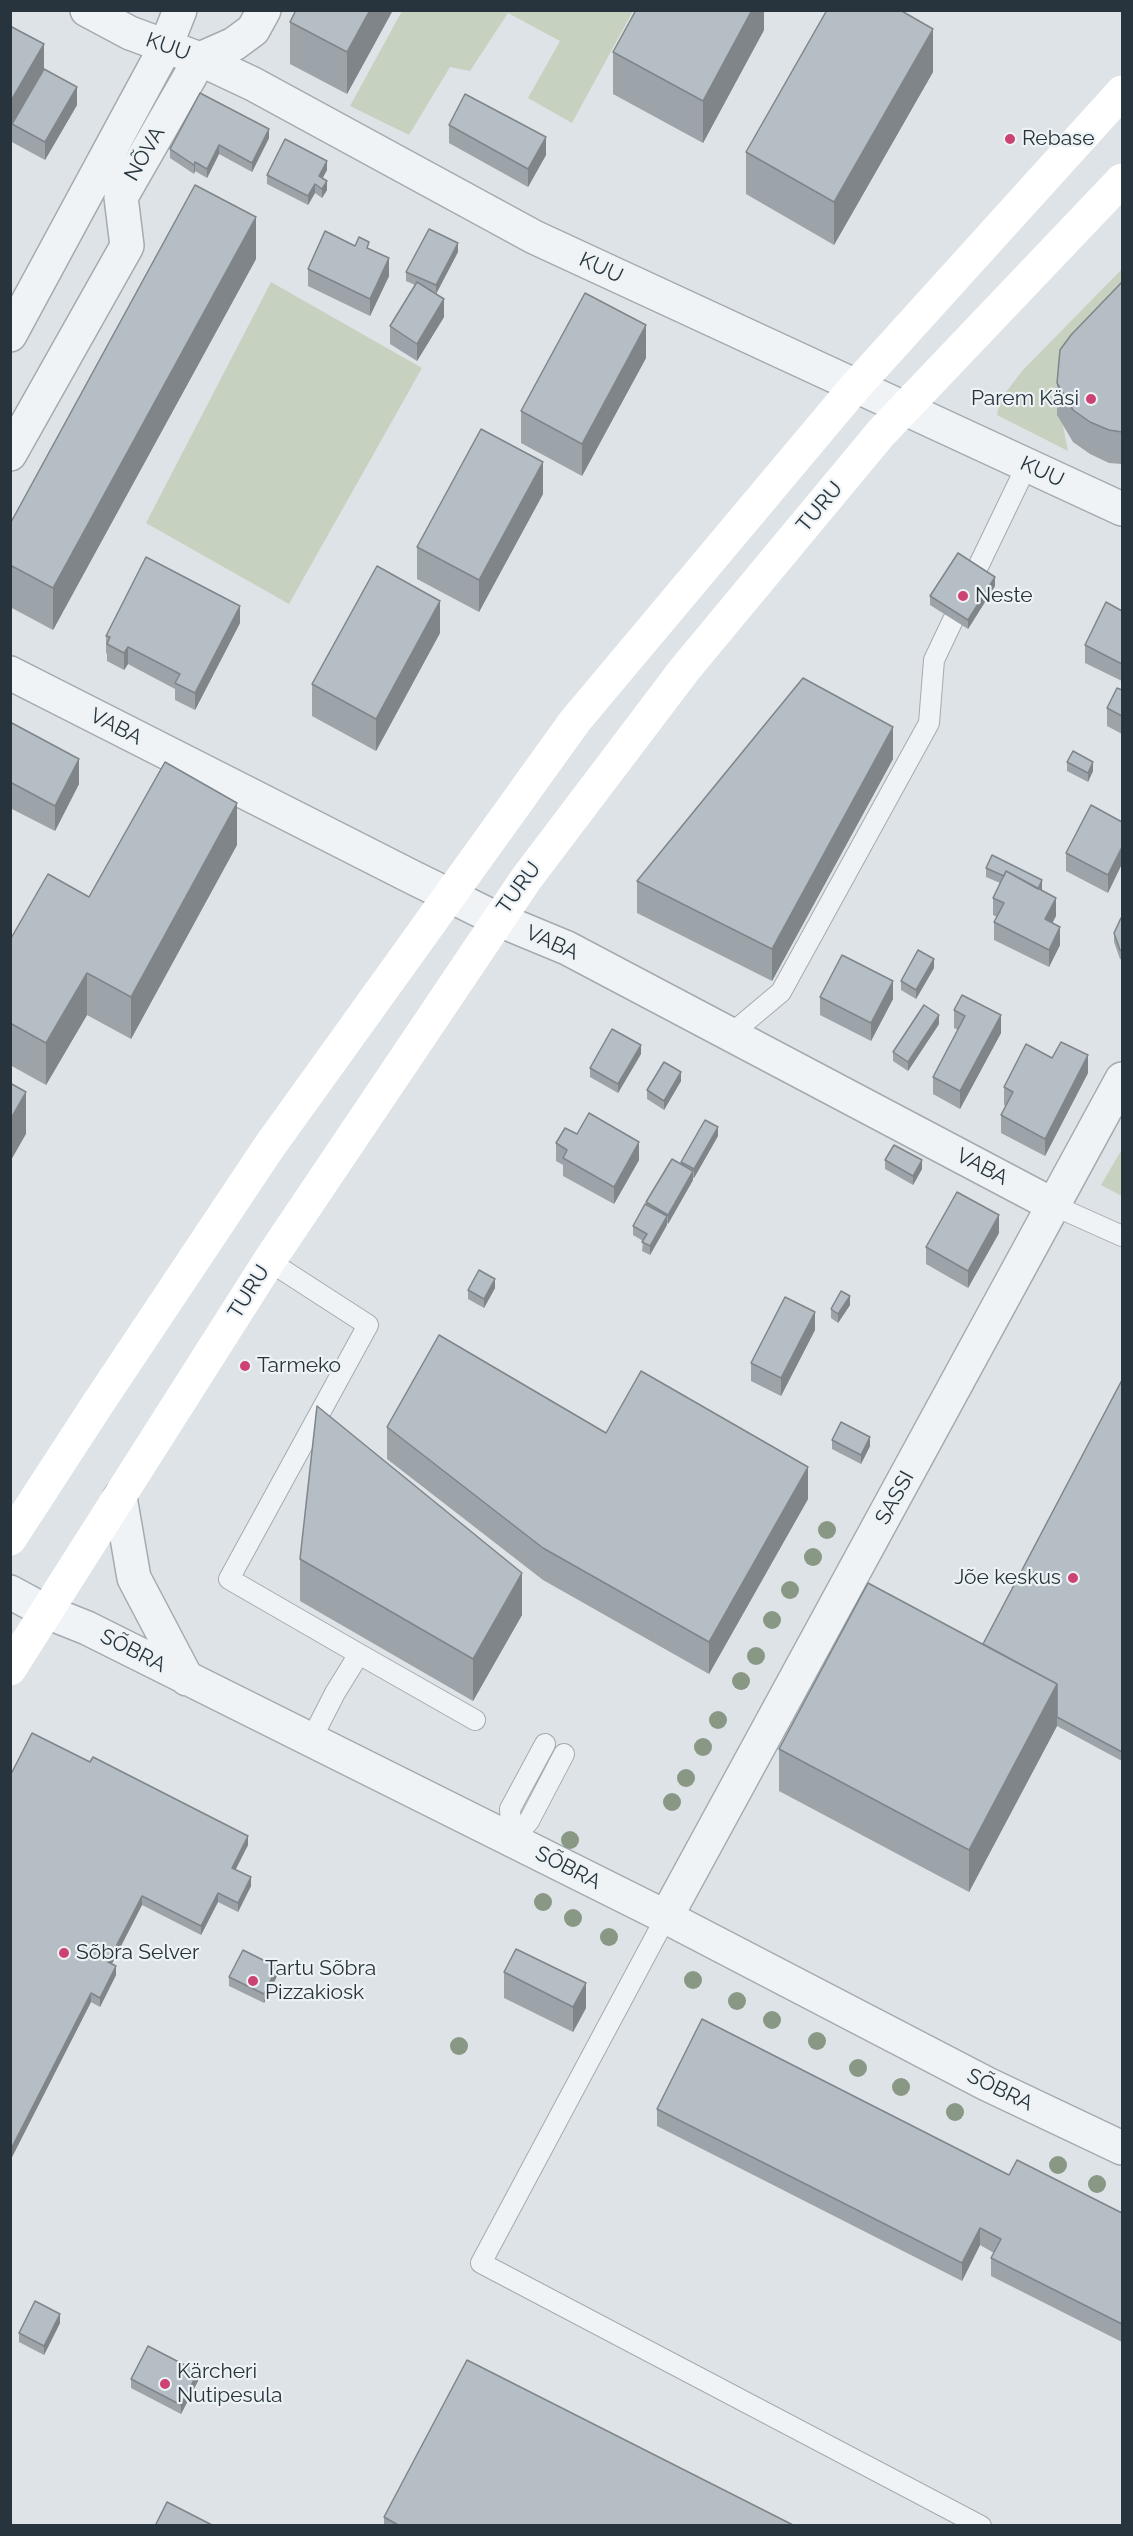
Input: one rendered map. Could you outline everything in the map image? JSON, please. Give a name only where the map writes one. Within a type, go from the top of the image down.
[{"type":"main road","points":[[10,1539],[269,1147],[575,721],[855,387],[1122,92]]},
{"type":"main road","name":"TURU","points":[[10,1669],[269,1260],[497,919],[685,669],[881,433],[1122,180]]},
{"type":"street","name":"KUU","points":[[87,10],[130,33],[165,48],[200,59],[253,84],[534,237],[1122,509]]},
{"type":"street","name":"NÕVA","points":[[10,335],[165,48],[180,10]]},
{"type":"street","points":[[200,59],[234,44],[253,30],[264,10]]},
{"type":"street","name":"NÕVA","points":[[10,454],[127,246],[121,197],[200,59]]},
{"type":"street","name":"VABA","points":[[10,673],[497,919],[567,948],[1055,1206]]},
{"type":"street","name":"SASSI","points":[[666,1917],[1055,1206],[1122,1079]]},
{"type":"street","points":[[120,1497],[134,1578],[187,1678]]},
{"type":"street","name":"SÕBRA","points":[[10,1592],[46,1612],[87,1628],[666,1917],[987,2084],[1122,2148]]},
{"type":"lane","points":[[975,573],[1027,465]]},
{"type":"lane","points":[[731,1034],[781,992],[929,723],[934,660],[953,620]]},
{"type":"lane","points":[[1055,1206],[1122,1236]]},
{"type":"lane","points":[[269,1260],[368,1324],[229,1578],[475,1720]]},
{"type":"lane","points":[[311,1740],[335,1693],[359,1654]]},
{"type":"lane","points":[[512,1840],[510,1809],[545,1744]]},
{"type":"lane","points":[[512,1840],[529,1821],[564,1754]]},
{"type":"lane","points":[[666,1917],[481,2263],[981,2526]]},
{"type":"green space","points":[[402,11],[633,11],[572,123],[528,98],[560,41],[508,13],[470,71],[450,67],[409,135],[350,106]]},
{"type":"green space","points":[[1122,269],[1122,316],[1059,406],[1068,451],[997,415],[1000,400],[1022,371]]},
{"type":"green space","points":[[271,282],[422,368],[289,604],[146,523]]},
{"type":"green space","points":[[1122,1149],[1122,1196],[1101,1185]]},
{"type":"building","points":[[296,10],[370,10],[347,52],[290,22]]},
{"type":"building","points":[[636,10],[752,10],[703,101],[613,52]]},
{"type":"building","points":[[827,10],[900,10],[933,29],[834,202],[746,152]]},
{"type":"building","points":[[10,26],[44,44],[12,99],[10,98]]},
{"type":"building","points":[[44,69],[77,87],[45,142],[12,124]]},
{"type":"building","points":[[200,93],[269,129],[252,163],[219,145],[207,169],[195,162],[194,165],[170,149]]},
{"type":"building","points":[[465,94],[546,137],[528,169],[449,125]]},
{"type":"building","points":[[285,139],[327,161],[319,176],[327,181],[322,189],[315,184],[308,196],[267,175]]},
{"type":"building","points":[[195,185],[256,217],[53,588],[10,565],[10,524]]},
{"type":"building","points":[[429,229],[458,243],[436,285],[406,272]]},
{"type":"building","points":[[325,231],[355,246],[359,237],[369,242],[367,248],[389,258],[370,299],[308,269]]},
{"type":"building","points":[[417,282],[444,299],[417,344],[390,326]]},
{"type":"building","name":"Parem Käsi","points":[[1122,282],[1122,432],[1109,430],[1090,422],[1073,410],[1057,383],[1060,350],[1071,335]]},
{"type":"building","points":[[585,293],[646,325],[582,444],[521,411]]},
{"type":"building","points":[[481,429],[543,462],[479,580],[417,547]]},
{"type":"building","name":"Neste","points":[[958,553],[995,577],[968,620],[930,596]]},
{"type":"building","points":[[146,557],[240,606],[195,693],[175,683],[180,674],[128,647],[124,653],[107,644],[110,637],[106,636]]},
{"type":"building","points":[[377,566],[440,601],[376,719],[312,684]]},
{"type":"building","points":[[1106,602],[1122,611],[1122,664],[1085,645]]},
{"type":"building","points":[[803,678],[893,727],[772,949],[637,881]]},
{"type":"building","points":[[1117,688],[1122,690],[1122,716],[1107,708]]},
{"type":"building","points":[[10,722],[79,759],[55,806],[10,782]]},
{"type":"building","points":[[1073,751],[1093,762],[1088,773],[1067,762]]},
{"type":"building","points":[[165,762],[237,803],[131,997],[87,973],[46,1043],[10,1023],[10,940],[48,874],[89,897]]},
{"type":"building","points":[[1091,805],[1122,822],[1122,847],[1108,875],[1066,853]]},
{"type":"building","points":[[992,855],[1042,880],[1038,889],[1006,871],[1004,876],[986,868]]},
{"type":"building","points":[[1006,871],[1056,898],[1045,919],[1060,927],[1049,950],[994,922],[1004,903],[993,898]]},
{"type":"building","points":[[1122,918],[1122,951],[1114,933]]},
{"type":"building","points":[[918,950],[934,959],[916,990],[901,981]]},
{"type":"building","points":[[842,955],[893,981],[871,1023],[820,997]]},
{"type":"building","points":[[962,995],[1001,1015],[960,1091],[933,1077],[965,1016],[954,1010]]},
{"type":"building","points":[[924,1005],[939,1015],[908,1062],[893,1052]]},
{"type":"building","points":[[612,1029],[641,1045],[618,1084],[590,1068]]},
{"type":"building","points":[[1061,1042],[1088,1055],[1045,1139],[1001,1115],[1013,1092],[1004,1087],[1026,1044],[1052,1058]]},
{"type":"building","points":[[664,1062],[681,1072],[664,1101],[647,1090]]},
{"type":"building","points":[[10,1083],[26,1092],[10,1120]]},
{"type":"building","points":[[589,1113],[639,1142],[614,1187],[563,1158],[567,1150],[556,1143],[565,1128],[577,1134]]},
{"type":"building","points":[[705,1120],[718,1127],[694,1169],[681,1162]]},
{"type":"building","points":[[894,1145],[922,1160],[913,1176],[885,1160]]},
{"type":"building","points":[[672,1159],[693,1171],[668,1215],[646,1202]]},
{"type":"building","points":[[957,1192],[999,1215],[968,1271],[926,1247]]},
{"type":"building","points":[[645,1204],[667,1216],[650,1246],[642,1242],[647,1234],[633,1226]]},
{"type":"building","points":[[479,1270],[495,1279],[484,1299],[468,1290]]},
{"type":"building","points":[[841,1291],[850,1296],[838,1314],[831,1309]]},
{"type":"building","points":[[785,1297],[815,1312],[781,1378],[751,1363]]},
{"type":"building","points":[[439,1335],[606,1433],[641,1371],[808,1467],[709,1642],[543,1548],[387,1427]]},
{"type":"building","name":"Jõe keskus","points":[[1122,1380],[1122,1752],[1057,1717],[1057,1684],[983,1644]]},
{"type":"building","points":[[317,1406],[522,1573],[473,1659],[300,1559]]},
{"type":"building","points":[[841,1422],[870,1437],[861,1455],[832,1440]]},
{"type":"building","points":[[868,1583],[1057,1684],[969,1850],[779,1749]]},
{"type":"building","name":"Sõbra Selver","points":[[32,1733],[90,1762],[93,1757],[248,1836],[232,1868],[251,1877],[238,1903],[218,1893],[201,1926],[142,1896],[108,1962],[116,1966],[100,1998],[91,1993],[10,2151],[10,1776]]},
{"type":"building","points":[[516,1949],[586,1983],[573,2007],[504,1972]]},
{"type":"building","name":"Tartu Sõbra Pizzakiosk","points":[[243,1950],[277,1967],[264,1994],[229,1977]]},
{"type":"building","points":[[702,2019],[1009,2175],[1017,2160],[1122,2213],[1122,2324],[991,2258],[1001,2239],[980,2228],[962,2263],[657,2109]]},
{"type":"building","points":[[35,2301],[60,2314],[44,2346],[19,2333]]},
{"type":"building","name":"Kärcheri Nutipesula","points":[[148,2346],[198,2372],[181,2405],[131,2379]]},
{"type":"building","points":[[467,2360],[795,2526],[400,2526],[384,2517]]},
{"type":"building","points":[[167,2502],[214,2526],[155,2526]]},
{"type":"place","name":"Rebase","points":[[1010,139]]},
{"type":"place","name":"Parem Käsi","points":[[1091,399]]},
{"type":"place","name":"Neste","points":[[963,596]]},
{"type":"place","name":"Tarmeko","points":[[245,1366]]},
{"type":"place","name":"Jõe keskus","points":[[1073,1578]]},
{"type":"place","name":"Sõbra Selver","points":[[64,1953]]},
{"type":"place","name":"Tartu Sõbra Pizzakiosk","points":[[253,1981]]},
{"type":"place","name":"Kärcheri Nutipesula","points":[[165,2384]]}]
